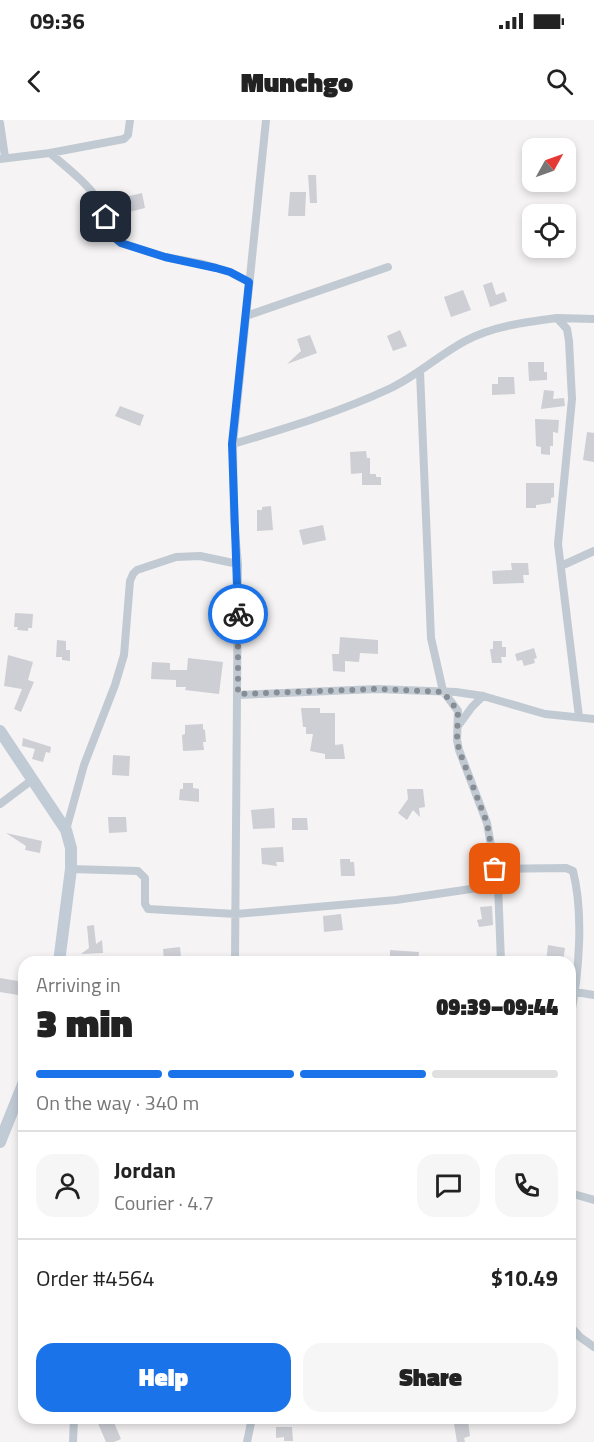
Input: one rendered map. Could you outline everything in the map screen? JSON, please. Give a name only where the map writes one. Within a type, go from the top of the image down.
[{"type":"street","points":[[0,123],[3,158],[50,153],[124,139],[128,135],[130,120]]},
{"type":"street","points":[[235,956],[238,564],[232,444],[260,200],[266,120]]},
{"type":"street","points":[[50,153],[89,188],[100,203],[116,239],[121,243],[165,257],[221,269],[249,282]]},
{"type":"street","points":[[246,315],[388,267]]},
{"type":"street","points":[[232,444],[317,419],[393,387],[420,372],[465,341],[490,331],[557,318],[594,319]]},
{"type":"street","points":[[557,318],[567,329],[569,341],[572,399],[559,535],[579,717]]},
{"type":"street","points":[[420,372],[431,638],[443,692],[458,711],[459,750],[487,823],[498,885],[501,956]]},
{"type":"street","points":[[561,566],[594,551]]},
{"type":"street","points":[[66,830],[84,765],[124,655],[130,581],[133,574],[137,570],[176,557],[200,556],[238,564]]},
{"type":"street","points":[[238,694],[377,689],[443,692],[483,696],[545,714],[594,719]]},
{"type":"street","points":[[458,726],[483,696]]},
{"type":"street","points":[[0,731],[66,830],[71,848],[71,869],[60,956]]},
{"type":"street","points":[[0,804],[32,780]]},
{"type":"street","points":[[495,869],[566,868],[573,871],[578,904],[579,965],[576,978]]},
{"type":"street","points":[[71,869],[138,872],[145,878],[145,904],[148,909],[236,914],[396,900],[498,885]]},
{"type":"street","points":[[576,992],[594,996]]},
{"type":"street","points":[[0,1142],[18,1098]]},
{"type":"street","points":[[576,1195],[594,1200]]},
{"type":"street","points":[[576,1333],[594,1347]]},
{"type":"street","points":[[576,1336],[580,1337]]},
{"type":"street","points":[[73,1442],[74,1424]]},
{"type":"street","points":[[247,1442],[251,1424]]},
{"type":"building","points":[[308,175],[316,175],[317,203],[310,203]]},
{"type":"building","points":[[290,192],[306,192],[305,216],[288,216]]},
{"type":"building","points":[[142,193],[145,208],[129,212],[125,197]]},
{"type":"building","points":[[492,282],[496,295],[504,292],[507,301],[490,307],[483,285]]},
{"type":"building","points":[[463,290],[471,310],[451,317],[444,297]]},
{"type":"building","points":[[400,330],[407,346],[393,351],[387,336]]},
{"type":"building","points":[[310,335],[317,353],[287,364],[301,351],[297,339]]},
{"type":"building","points":[[528,362],[544,362],[547,380],[529,381]]},
{"type":"building","points":[[498,377],[514,377],[515,394],[492,395],[492,384],[498,384]]},
{"type":"building","points":[[544,390],[554,391],[553,399],[564,398],[565,406],[541,409]]},
{"type":"building","points":[[120,406],[144,415],[140,426],[115,416]]},
{"type":"building","points":[[535,419],[559,420],[558,433],[553,432],[553,446],[550,446],[550,455],[541,454],[541,447],[536,446]]},
{"type":"building","points":[[587,432],[594,433],[594,462],[583,460]]},
{"type":"building","points":[[366,451],[367,458],[370,458],[370,474],[381,477],[381,485],[362,485],[362,473],[351,474],[350,452]]},
{"type":"building","points":[[526,483],[554,483],[554,497],[551,498],[551,503],[536,505],[536,508],[526,508]]},
{"type":"building","points":[[271,506],[273,530],[257,531],[257,510]]},
{"type":"building","points":[[323,525],[326,540],[303,545],[299,530]]},
{"type":"building","points":[[511,563],[528,563],[529,575],[523,575],[524,583],[493,584],[492,571],[512,570]]},
{"type":"building","points":[[15,613],[33,614],[32,628],[28,628],[28,631],[17,630],[18,627],[14,627]]},
{"type":"building","points":[[340,637],[378,640],[378,654],[360,653],[359,662],[345,661],[345,672],[333,671],[332,654],[339,654]]},
{"type":"building","points":[[57,640],[66,641],[66,650],[70,650],[70,661],[56,657]]},
{"type":"building","points":[[493,641],[502,641],[502,647],[506,647],[506,657],[501,657],[502,663],[492,663],[490,649],[493,649]]},
{"type":"building","points":[[534,648],[537,658],[534,659],[535,663],[524,666],[522,660],[517,661],[515,654]]},
{"type":"building","points":[[8,655],[33,662],[28,680],[34,682],[21,712],[14,709],[22,689],[4,686]]},
{"type":"building","points":[[188,658],[223,662],[219,694],[185,690],[186,687],[176,687],[176,680],[151,679],[152,662],[170,663],[170,670],[187,670]]},
{"type":"building","points":[[301,708],[320,708],[320,713],[335,713],[335,745],[343,744],[345,759],[325,759],[325,754],[310,751],[313,734],[306,734]]},
{"type":"building","points":[[203,724],[206,742],[203,742],[204,750],[183,751],[182,735],[185,734],[185,725]]},
{"type":"building","points":[[23,738],[51,747],[50,753],[46,752],[43,762],[32,759],[35,749],[22,746]]},
{"type":"building","points":[[113,755],[130,756],[129,776],[112,775]]},
{"type":"building","points":[[183,783],[193,783],[193,788],[199,789],[199,802],[179,800]]},
{"type":"building","points":[[407,789],[423,789],[425,807],[419,808],[420,817],[413,810],[407,820],[398,813],[408,799]]},
{"type":"building","points":[[274,808],[275,828],[253,829],[251,810]]},
{"type":"building","points":[[108,817],[126,817],[127,832],[109,833]]},
{"type":"building","points":[[292,818],[307,818],[308,830],[292,830]]},
{"type":"building","points":[[6,833],[42,841],[40,853],[25,850],[26,846]]},
{"type":"building","points":[[283,847],[284,862],[276,862],[277,866],[262,864],[261,848]]},
{"type":"building","points":[[340,859],[350,859],[350,862],[354,862],[355,876],[341,876]]},
{"type":"building","points":[[492,906],[493,925],[479,927],[477,920],[482,919],[480,907]]},
{"type":"building","points":[[341,914],[343,930],[324,932],[323,916]]},
{"type":"building","points":[[94,925],[96,944],[102,940],[103,953],[81,954],[89,948],[87,926]]},
{"type":"building","points":[[548,945],[565,948],[564,956],[547,956]]},
{"type":"building","points":[[180,947],[181,956],[164,956],[163,949]]},
{"type":"building","points":[[390,950],[419,952],[419,956],[390,956]]},
{"type":"building","points":[[0,978],[18,981],[18,995],[0,992]]},
{"type":"building","points":[[98,1424],[115,1424],[121,1439],[106,1442]]},
{"type":"building","points":[[454,1424],[468,1424],[470,1436],[464,1438],[465,1442],[457,1442]]},
{"type":"building","points":[[276,1427],[292,1427],[293,1441],[284,1441],[284,1437],[276,1438]]},
{"type":"way so far","points":[[238,614],[238,694],[377,689],[443,692],[458,711],[459,750],[487,823],[495,869]]},
{"type":"route","points":[[106,217],[111,231],[121,243],[165,257],[230,272],[249,282],[232,444],[238,614]]}]
